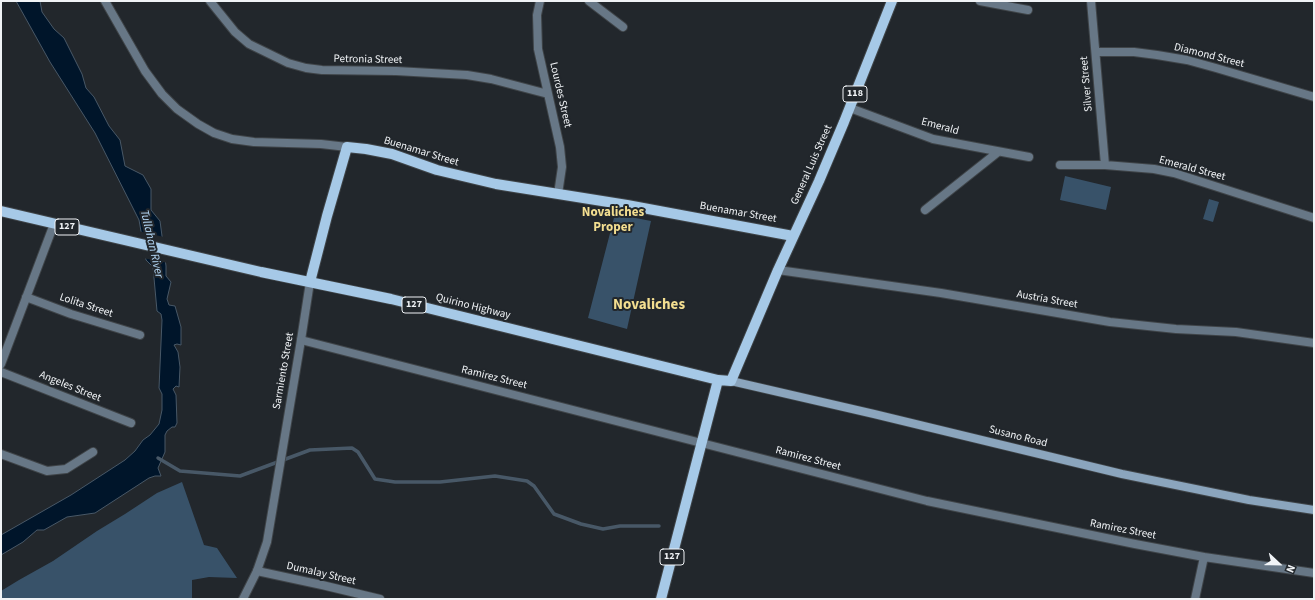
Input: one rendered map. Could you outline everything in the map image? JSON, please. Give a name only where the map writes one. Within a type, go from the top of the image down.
[{"type":"main road","name":"General Luis Street","points":[[731,381],[778,270],[819,181],[850,108],[892,1]]},
{"type":"main road","name":"Buenamar Street","points":[[347,147],[392,154],[437,170],[496,184],[793,236]]},
{"type":"main road","name":"Sarmiento Street","points":[[310,282],[347,147]]},
{"type":"main road","name":"Quirino Highway","points":[[1,211],[180,254],[391,299],[718,380]]},
{"type":"main road","name":"Susano Road","points":[[718,380],[731,381],[1122,474],[1249,500],[1314,510]]},
{"type":"main road","name":"127","points":[[661,599],[718,380]]},
{"type":"street","name":"Buenamar Street","points":[[105,1],[145,72],[162,94],[177,109],[198,124],[232,139],[254,142],[321,144],[347,147]]},
{"type":"street","name":"Petronia Street","points":[[210,1],[235,32],[249,44],[288,63],[306,68],[322,70],[396,71],[467,75],[491,79],[548,94]]},
{"type":"street","name":"Lourdes Street","points":[[540,1],[536,15],[538,49],[560,147],[562,167],[558,194]]},
{"type":"street","points":[[589,1],[623,27]]},
{"type":"street","points":[[980,1],[1028,10]]},
{"type":"street","name":"Silver Street","points":[[1091,1],[1105,165]]},
{"type":"street","name":"Diamond Street","points":[[1096,52],[1134,52],[1157,54],[1187,60],[1314,97]]},
{"type":"street","name":"Emerald","points":[[850,108],[933,139],[1029,157]]},
{"type":"street","points":[[925,210],[998,152]]},
{"type":"street","name":"Emerald Street","points":[[1060,165],[1105,165],[1154,169],[1174,173],[1314,218]]},
{"type":"street","points":[[1,364],[54,224]]},
{"type":"street","name":"Austria Street","points":[[778,270],[941,293],[1110,322],[1176,329],[1236,332],[1314,343]]},
{"type":"street","name":"Sarmiento Street","points":[[244,599],[257,572],[267,542],[310,282]]},
{"type":"street","name":"Lolita Street","points":[[26,297],[71,314],[140,335]]},
{"type":"street","name":"Ramirez Street","points":[[301,340],[928,501],[1204,557],[1314,573]]},
{"type":"street","name":"Angeles Street","points":[[1,372],[131,423]]},
{"type":"street","points":[[1,454],[47,471],[66,469],[93,452]]},
{"type":"street","points":[[1195,599],[1204,557]]},
{"type":"street","name":"Dumalay Street","points":[[257,572],[322,585],[380,599]]},
{"type":"shaded area","points":[[1065,176],[1111,187],[1106,210],[1060,200]]},
{"type":"shaded area","points":[[1209,199],[1219,202],[1213,222],[1203,219]]},
{"type":"shaded area","points":[[615,214],[651,221],[627,329],[588,318]]},
{"type":"shaded area","points":[[182,482],[204,545],[217,548],[237,578],[209,577],[192,580],[192,599],[1,599],[1,591],[53,561],[157,493]]},
{"type":"water","name":"Tullahan River","points":[[16,1],[40,1],[42,12],[54,29],[64,38],[82,74],[86,88],[94,97],[109,126],[120,140],[125,166],[143,175],[151,189],[151,210],[160,221],[166,276],[171,282],[167,299],[169,305],[175,306],[181,327],[181,345],[174,345],[178,352],[180,367],[179,387],[176,386],[173,389],[176,395],[177,423],[175,427],[172,427],[167,431],[165,435],[165,452],[158,468],[161,476],[149,478],[95,513],[67,517],[44,530],[37,530],[23,542],[1,555],[1,535],[71,495],[125,460],[159,424],[162,410],[162,394],[159,388],[162,320],[161,314],[157,311],[153,267],[146,260],[139,220],[95,133],[50,62]]},
{"type":"pier","points":[[138,231],[164,237],[168,263],[143,258]]},
{"type":"waterway","points":[[158,458],[180,471],[240,476],[310,450],[352,448],[358,452],[375,479],[395,482],[440,482],[495,476],[527,481],[534,486],[554,514],[581,524],[603,529],[620,526],[659,526]]},
{"type":"district","name":"Novaliches Proper","points":[[613,220]]},
{"type":"district","name":"Novaliches","points":[[649,306]]}]
